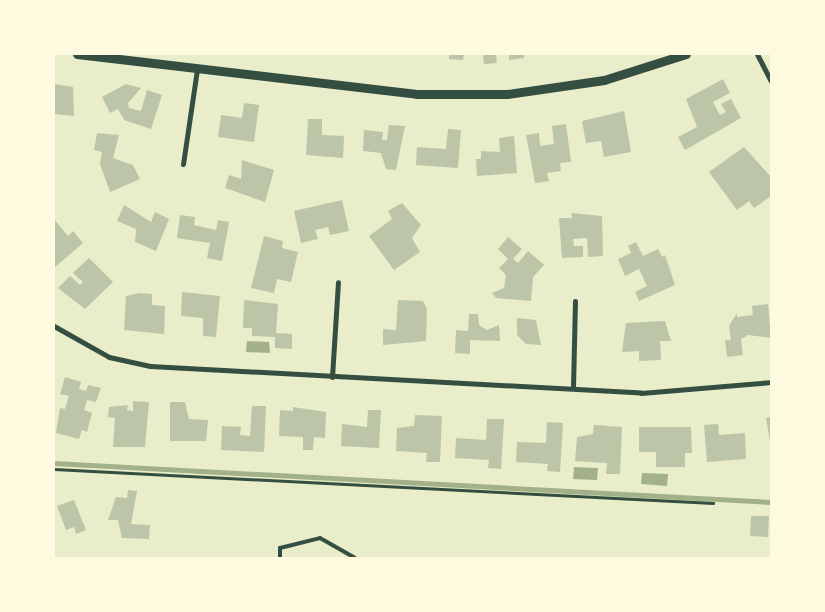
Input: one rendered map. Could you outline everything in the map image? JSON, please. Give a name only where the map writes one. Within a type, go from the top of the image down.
[{"type":"street","points":[[76,54],[417,94],[507,94],[604,80],[686,54]]},
{"type":"street","points":[[757,54],[771,81]]},
{"type":"street","points":[[183,164],[197,69]]},
{"type":"street","points":[[332,377],[338,282]]},
{"type":"street","points":[[572,388],[575,301]]},
{"type":"street","points":[[54,326],[109,357],[150,366],[641,392],[771,382]]},
{"type":"lane","points":[[280,558],[280,548],[320,538],[355,558]]},
{"type":"path","points":[[54,469],[713,503]]},
{"type":"shaded area","points":[[247,341],[269,342],[270,353],[246,352]]},
{"type":"shaded area","points":[[574,467],[598,468],[597,480],[573,479]]},
{"type":"shaded area","points":[[642,473],[668,474],[667,486],[641,484]]},
{"type":"building","points":[[449,54],[464,54],[463,60],[449,59]]},
{"type":"building","points":[[483,54],[496,54],[497,63],[484,64]]},
{"type":"building","points":[[509,54],[524,54],[524,58],[509,60]]},
{"type":"building","points":[[723,79],[730,93],[713,102],[720,115],[726,112],[721,104],[731,99],[741,118],[685,150],[678,137],[697,127],[686,99]]},
{"type":"building","points":[[54,84],[73,87],[74,116],[54,114]]},
{"type":"building","points":[[126,84],[141,88],[128,103],[129,108],[141,111],[147,90],[162,95],[151,129],[124,120],[118,109],[110,113],[102,97]]},
{"type":"building","points":[[244,103],[259,105],[254,142],[218,137],[221,115],[242,118]]},
{"type":"building","points":[[624,111],[631,152],[604,157],[601,141],[586,143],[582,121]]},
{"type":"building","points":[[308,119],[322,119],[322,135],[344,136],[343,158],[306,155]]},
{"type":"building","points":[[566,124],[571,162],[560,163],[561,171],[547,173],[549,181],[535,183],[526,135],[539,133],[540,146],[554,144],[552,126]]},
{"type":"building","points":[[389,125],[405,126],[396,170],[386,169],[381,153],[363,151],[364,130],[383,132],[382,140],[387,140]]},
{"type":"building","points":[[448,129],[461,130],[458,168],[416,165],[417,147],[446,149]]},
{"type":"building","points":[[97,133],[119,135],[113,158],[133,165],[140,179],[110,192],[100,164],[102,152],[94,150]]},
{"type":"building","points":[[514,136],[517,173],[477,176],[476,159],[481,159],[481,151],[500,152],[499,138]]},
{"type":"building","points":[[744,147],[771,177],[771,196],[754,208],[749,201],[737,210],[709,172]]},
{"type":"building","points":[[242,160],[274,170],[265,202],[225,188],[229,175],[241,179]]},
{"type":"building","points":[[342,200],[349,231],[330,235],[328,227],[315,230],[318,239],[301,243],[294,211]]},
{"type":"building","points":[[402,203],[421,225],[412,238],[420,252],[394,270],[369,236],[392,219],[388,211]]},
{"type":"building","points":[[124,205],[151,222],[155,212],[169,219],[156,251],[135,242],[136,229],[117,221]]},
{"type":"building","points":[[571,213],[602,216],[603,256],[588,257],[587,238],[573,239],[574,246],[583,246],[583,257],[562,258],[559,218],[572,218]]},
{"type":"building","points":[[180,215],[195,217],[194,225],[216,230],[218,220],[229,222],[222,261],[207,258],[210,243],[177,238]]},
{"type":"building","points":[[54,219],[68,236],[73,231],[83,243],[54,268]]},
{"type":"building","points":[[264,236],[283,241],[282,248],[298,252],[291,282],[277,279],[274,293],[251,288]]},
{"type":"building","points":[[508,237],[522,249],[513,259],[518,263],[528,251],[544,265],[533,277],[531,301],[496,298],[492,293],[504,288],[506,275],[499,268],[508,259],[498,249]]},
{"type":"building","points":[[636,242],[643,256],[658,249],[662,257],[665,255],[675,285],[639,301],[635,292],[647,286],[639,269],[625,276],[618,259],[631,253],[628,246]]},
{"type":"building","points":[[89,258],[113,282],[85,309],[58,288],[70,276],[80,285],[83,282],[73,273]]},
{"type":"building","points":[[182,292],[220,296],[216,337],[203,336],[203,318],[181,316]]},
{"type":"building","points":[[140,293],[152,294],[152,305],[165,306],[164,334],[124,330],[126,296]]},
{"type":"building","points":[[244,300],[278,304],[276,333],[292,334],[292,349],[275,348],[275,337],[252,336],[252,328],[243,328]]},
{"type":"building","points":[[398,300],[423,301],[427,309],[426,341],[383,345],[383,329],[396,330]]},
{"type":"building","points":[[768,304],[771,338],[748,335],[741,339],[743,355],[727,357],[725,340],[731,340],[729,326],[737,313],[737,317],[753,315],[752,306]]},
{"type":"building","points":[[469,314],[478,314],[479,325],[487,330],[499,325],[500,341],[470,340],[470,354],[455,353],[456,330],[468,331]]},
{"type":"building","points":[[517,318],[536,320],[541,345],[526,344],[517,335]]},
{"type":"building","points":[[665,321],[671,341],[660,341],[661,360],[639,361],[639,351],[622,352],[626,323]]},
{"type":"building","points":[[65,377],[81,382],[79,389],[86,391],[88,385],[101,388],[96,402],[87,400],[84,410],[92,413],[87,432],[82,430],[79,439],[56,433],[60,408],[65,409],[69,396],[60,394]]},
{"type":"building","points":[[133,401],[149,402],[145,447],[113,447],[115,418],[108,417],[109,407],[128,405],[127,410],[133,411]]},
{"type":"building","points":[[170,402],[185,402],[189,419],[208,420],[206,441],[170,441]]},
{"type":"building","points":[[252,406],[266,406],[264,452],[221,450],[222,426],[241,427],[240,435],[250,436]]},
{"type":"building","points":[[293,407],[326,412],[325,438],[314,437],[313,450],[303,450],[303,437],[279,436],[280,410],[293,411]]},
{"type":"building","points":[[368,410],[381,410],[379,448],[341,446],[342,424],[367,427]]},
{"type":"building","points":[[415,415],[442,416],[440,462],[426,462],[427,453],[396,451],[397,428],[414,426]]},
{"type":"building","points":[[771,417],[771,441],[770,441],[766,418]]},
{"type":"building","points":[[487,419],[504,419],[501,469],[488,468],[489,460],[455,458],[456,438],[486,440]]},
{"type":"building","points":[[547,422],[563,423],[560,472],[547,471],[548,464],[516,462],[517,442],[546,443]]},
{"type":"building","points":[[718,424],[719,435],[745,433],[746,459],[707,462],[704,425]]},
{"type":"building","points":[[594,425],[622,427],[620,474],[606,474],[607,463],[575,461],[577,437],[593,434]]},
{"type":"building","points":[[639,427],[691,427],[692,453],[685,453],[685,467],[656,467],[656,452],[639,452]]},
{"type":"building","points":[[128,490],[137,491],[131,524],[150,525],[149,539],[122,538],[118,520],[108,520],[116,497],[127,498]]},
{"type":"building","points":[[74,500],[86,530],[76,534],[74,527],[66,530],[57,506]]},
{"type":"building","points":[[751,516],[769,516],[768,537],[750,536]]},
{"type":"waterway","points":[[54,463],[771,502]]}]
